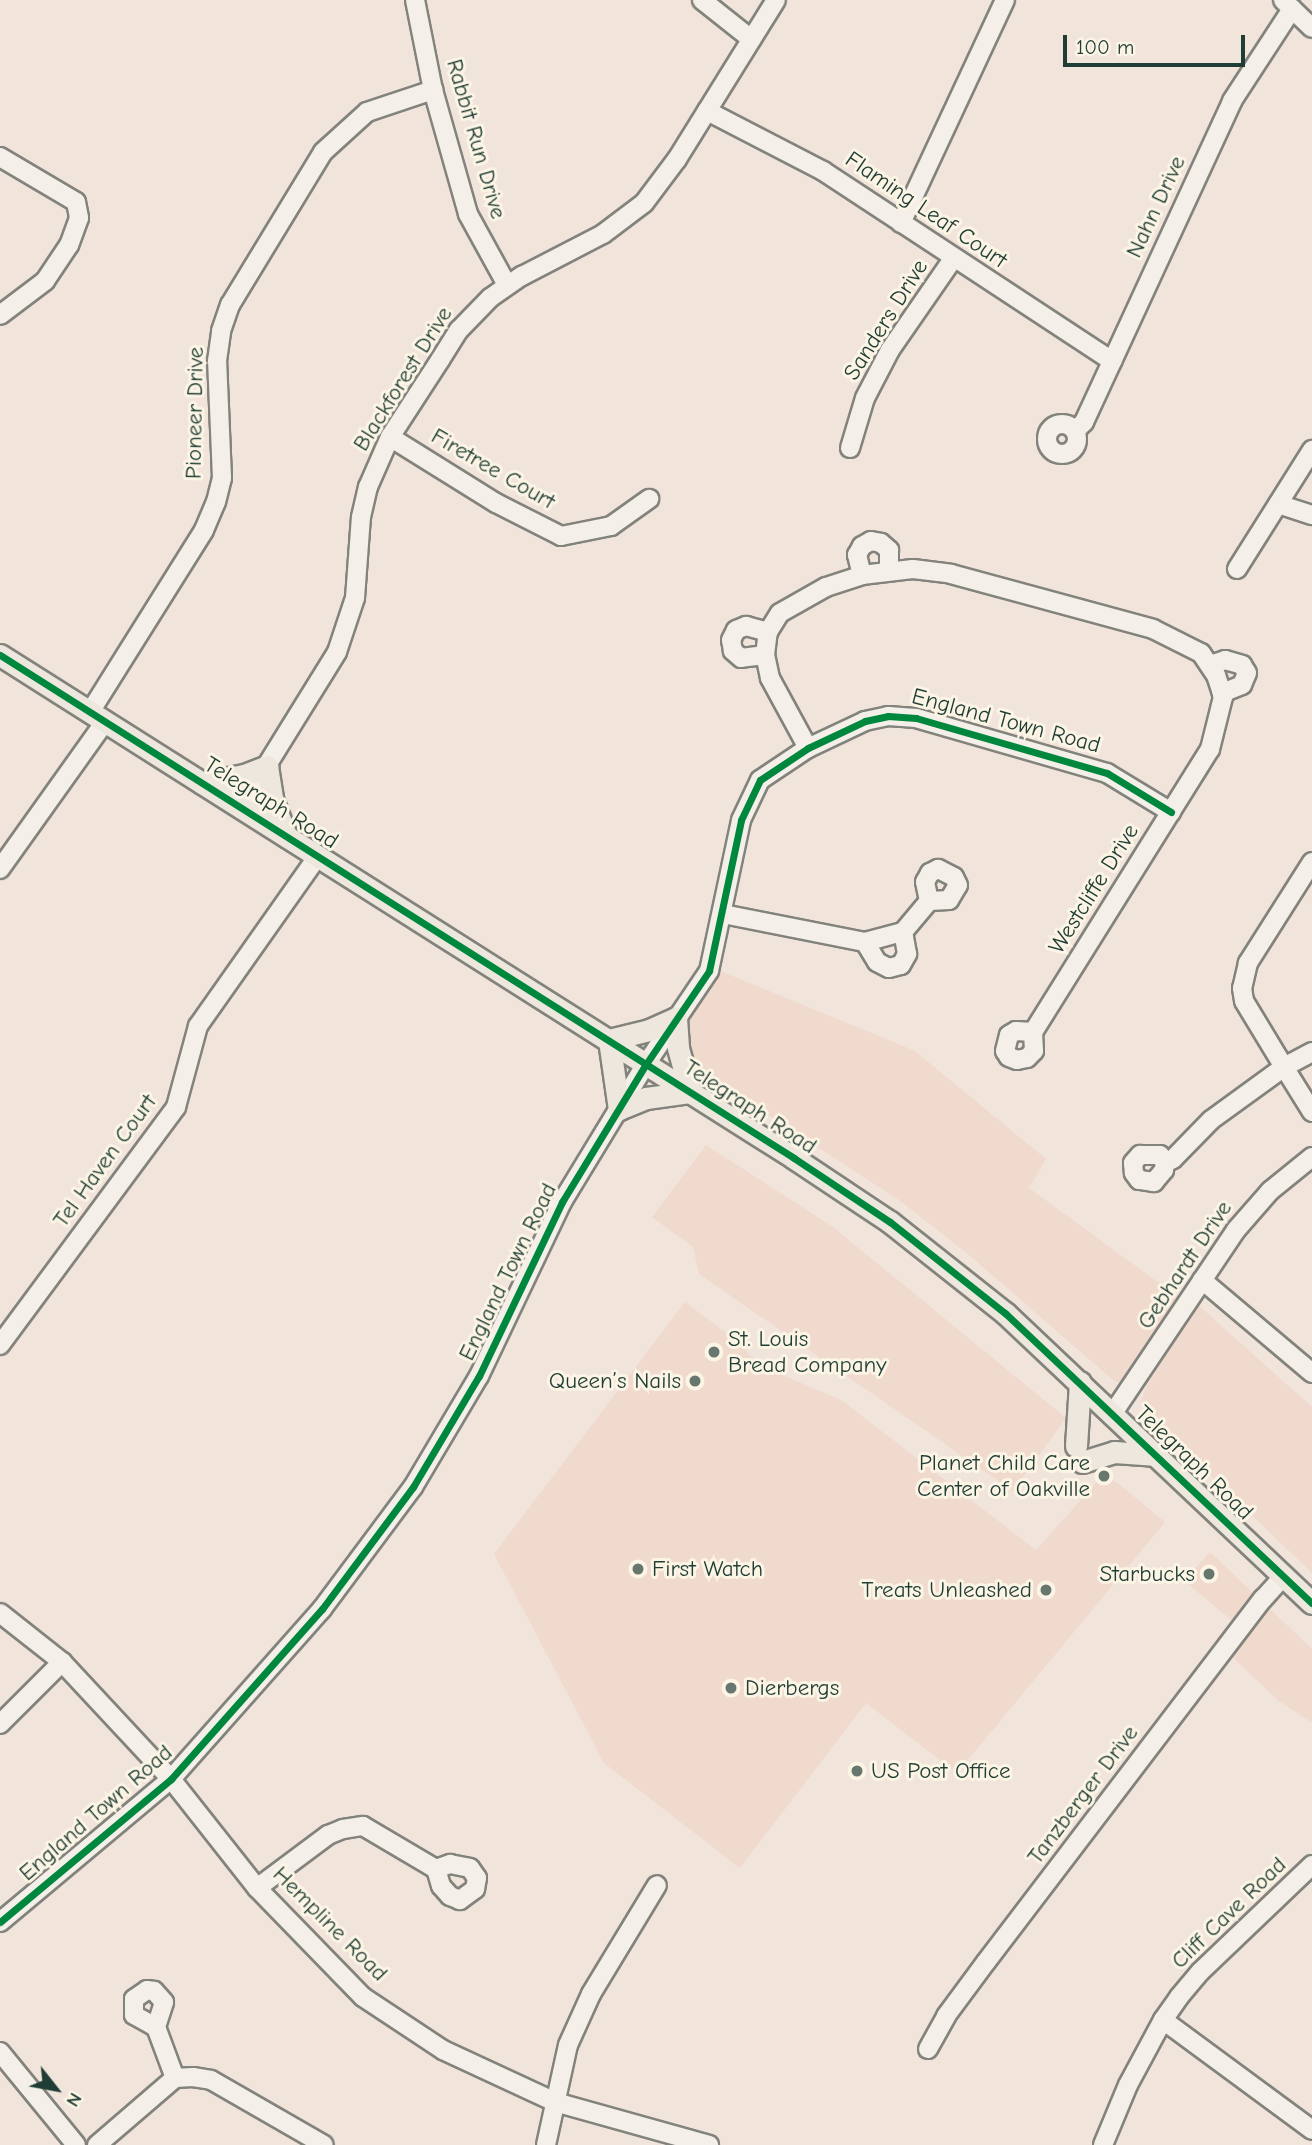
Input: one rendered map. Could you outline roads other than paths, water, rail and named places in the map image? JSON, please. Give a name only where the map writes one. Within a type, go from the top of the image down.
[{"type":"main road","name":"Telegraph Road","points":[[0,655],[690,1091],[843,1189],[923,1246],[997,1307],[1080,1382],[1312,1603]]},
{"type":"main road","points":[[202,783],[244,775],[267,766],[272,799],[286,835]]},
{"type":"main road","points":[[676,1018],[678,1048],[690,1091],[646,1098],[619,1109],[609,1040],[649,1030],[676,1018]]},
{"type":"main road","points":[[1080,1382],[1079,1454],[1114,1452],[1157,1455]]},
{"type":"street","name":"Rabbit Run Drive","points":[[415,0],[433,90],[468,214],[507,285]]},
{"type":"street","points":[[702,0],[751,39]]},
{"type":"street","name":"Blackforest Drive","points":[[241,807],[326,673],[348,625],[355,598],[361,517],[368,487],[390,436],[460,330],[475,311],[507,285],[603,234],[644,203],[666,176],[776,0]]},
{"type":"street","name":"Sanders Drive","points":[[901,223],[1005,0]]},
{"type":"street","points":[[1287,5],[1312,28]]},
{"type":"street","name":"Nahn Drive","points":[[1075,431],[1084,422],[1232,101],[1287,5]]},
{"type":"street","name":"Pioneer Drive","points":[[0,869],[97,717],[204,530],[216,502],[222,478],[217,361],[221,331],[230,305],[323,152],[367,112],[433,90]]},
{"type":"street","name":"Flaming Leaf Court","points":[[706,111],[823,171],[953,259],[1112,360]]},
{"type":"street","points":[[0,157],[76,202],[79,218],[69,245],[45,281],[0,315]]},
{"type":"street","name":"Sanders Drive","points":[[850,448],[865,398],[890,351],[953,259]]},
{"type":"street","name":"Firetree Court","points":[[390,436],[496,503],[561,536],[611,526],[649,499]]},
{"type":"street","points":[[1237,569],[1312,450]]},
{"type":"street","points":[[1278,504],[1312,515]]},
{"type":"street","points":[[862,575],[858,555],[862,545],[871,541],[881,543],[888,550],[889,571]]},
{"type":"street","points":[[808,748],[770,678],[765,654],[768,632],[780,613],[826,587],[862,575],[913,569],[951,574],[1153,629],[1193,648],[1210,665],[1222,693],[1242,685],[1247,673],[1242,664],[1226,660],[1210,665]]},
{"type":"street","points":[[765,654],[741,658],[733,651],[731,640],[736,630],[746,625],[768,632]]},
{"type":"street","name":"Westcliffe Drive","points":[[1033,1032],[1210,749],[1220,717],[1222,693]]},
{"type":"street","name":"England Town Road","points":[[0,1922],[171,1779],[322,1609],[413,1488],[479,1376],[562,1202],[646,1064],[709,971],[741,820],[760,780],[808,748],[865,721],[888,716],[916,718],[1107,773],[1171,811]]},
{"type":"street","name":"Tel Haven Court","points":[[0,1345],[176,1107],[198,1026],[318,856]]},
{"type":"street","points":[[1312,863],[1248,963],[1242,988],[1244,1001],[1312,1112]]},
{"type":"street","points":[[723,914],[865,942],[903,932],[929,901]]},
{"type":"street","points":[[865,942],[877,962],[889,968],[901,965],[907,954],[903,932]]},
{"type":"street","points":[[1165,1163],[1211,1120],[1284,1067],[1312,1052]]},
{"type":"street","name":"Gebhardt Drive","points":[[1113,1413],[1254,1208],[1312,1157]]},
{"type":"street","points":[[1202,1280],[1312,1373]]},
{"type":"street","name":"Tanzberger Drive","points":[[928,2049],[946,2016],[970,1983],[1255,1609],[1284,1576]]},
{"type":"street","name":"Hempline Road","points":[[0,1614],[62,1662],[171,1779],[257,1888],[363,1997],[443,2050],[555,2102],[709,2145]]},
{"type":"street","points":[[0,1724],[62,1662]]},
{"type":"street","points":[[257,1888],[328,1835],[363,1826],[436,1869]]},
{"type":"street","name":"Cliff Cave Road","points":[[1103,2145],[1128,2085],[1163,2020],[1200,1972],[1312,1865]]},
{"type":"street","points":[[546,2145],[568,2045],[591,1994],[657,1885]]},
{"type":"street","points":[[1163,2020],[1312,2130]]},
{"type":"street","points":[[156,2027],[175,2078]]},
{"type":"street","points":[[0,2052],[76,2145]]},
{"type":"street","points":[[97,2145],[175,2078],[193,2077],[211,2080],[324,2145]]},
{"type":"place","name":"St. Louis Bread Company","points":[[714,1352]]},
{"type":"place","name":"Queen’s Nails","points":[[695,1381]]},
{"type":"place","name":"Planet Child Care Center of Oakville","points":[[1104,1476]]},
{"type":"place","name":"First Watch","points":[[638,1569]]},
{"type":"place","name":"Starbucks","points":[[1209,1574]]},
{"type":"place","name":"Treats Unleashed","points":[[1046,1590]]},
{"type":"place","name":"Dierbergs","points":[[731,1688]]},
{"type":"place","name":"US Post Office","points":[[857,1771]]}]
